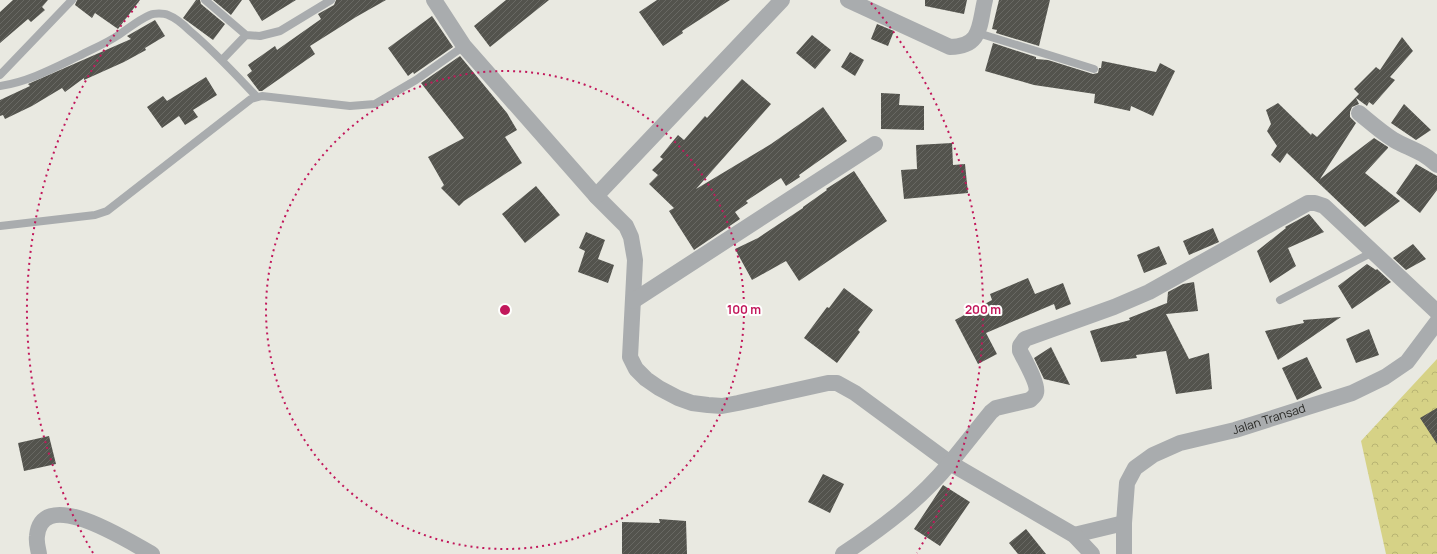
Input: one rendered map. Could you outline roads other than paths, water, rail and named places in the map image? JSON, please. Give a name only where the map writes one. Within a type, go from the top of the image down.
[{"type":"street","points":[[434,0],[464,46],[596,196],[626,226],[631,237],[635,260],[630,357],[636,369],[646,379],[678,398],[692,403],[722,406],[828,383],[837,383],[855,392],[950,463],[1074,534],[1092,554]]},
{"type":"street","points":[[596,196],[782,0]]},
{"type":"street","points":[[848,0],[950,48],[968,45],[974,41],[978,33],[985,0]]},
{"type":"street","points":[[1359,113],[1392,138],[1404,146],[1418,151],[1437,165]]},
{"type":"street","points":[[633,301],[875,144]]},
{"type":"street","points":[[843,554],[883,527],[935,481],[991,412],[996,408],[1030,400],[1034,397],[1037,389],[1020,351],[1020,346],[1025,339],[1114,307],[1149,292],[1308,203],[1315,203],[1324,206],[1437,312]]},
{"type":"street","name":"Jalan Transad","points":[[1124,554],[1124,523],[1127,483],[1135,468],[1153,455],[1180,443],[1235,430],[1352,393],[1385,377],[1407,362],[1437,322]]},
{"type":"street","points":[[39,554],[37,536],[40,525],[49,516],[56,514],[78,517],[94,523],[152,554]]},
{"type":"street","points":[[1074,534],[1124,523]]},
{"type":"lane","points":[[0,75],[72,0]]},
{"type":"lane","points":[[205,0],[246,35],[260,36],[280,32],[331,0]]},
{"type":"lane","points":[[0,86],[38,76],[117,36],[130,25],[152,14],[168,15],[174,19],[203,42],[257,97]]},
{"type":"lane","points":[[978,33],[1094,68]]},
{"type":"lane","points":[[222,60],[246,35]]},
{"type":"lane","points":[[0,226],[95,215],[107,211],[246,102],[257,97],[262,96],[350,106],[376,104],[416,80],[464,46]]},
{"type":"lane","points":[[1280,300],[1373,252]]}]
